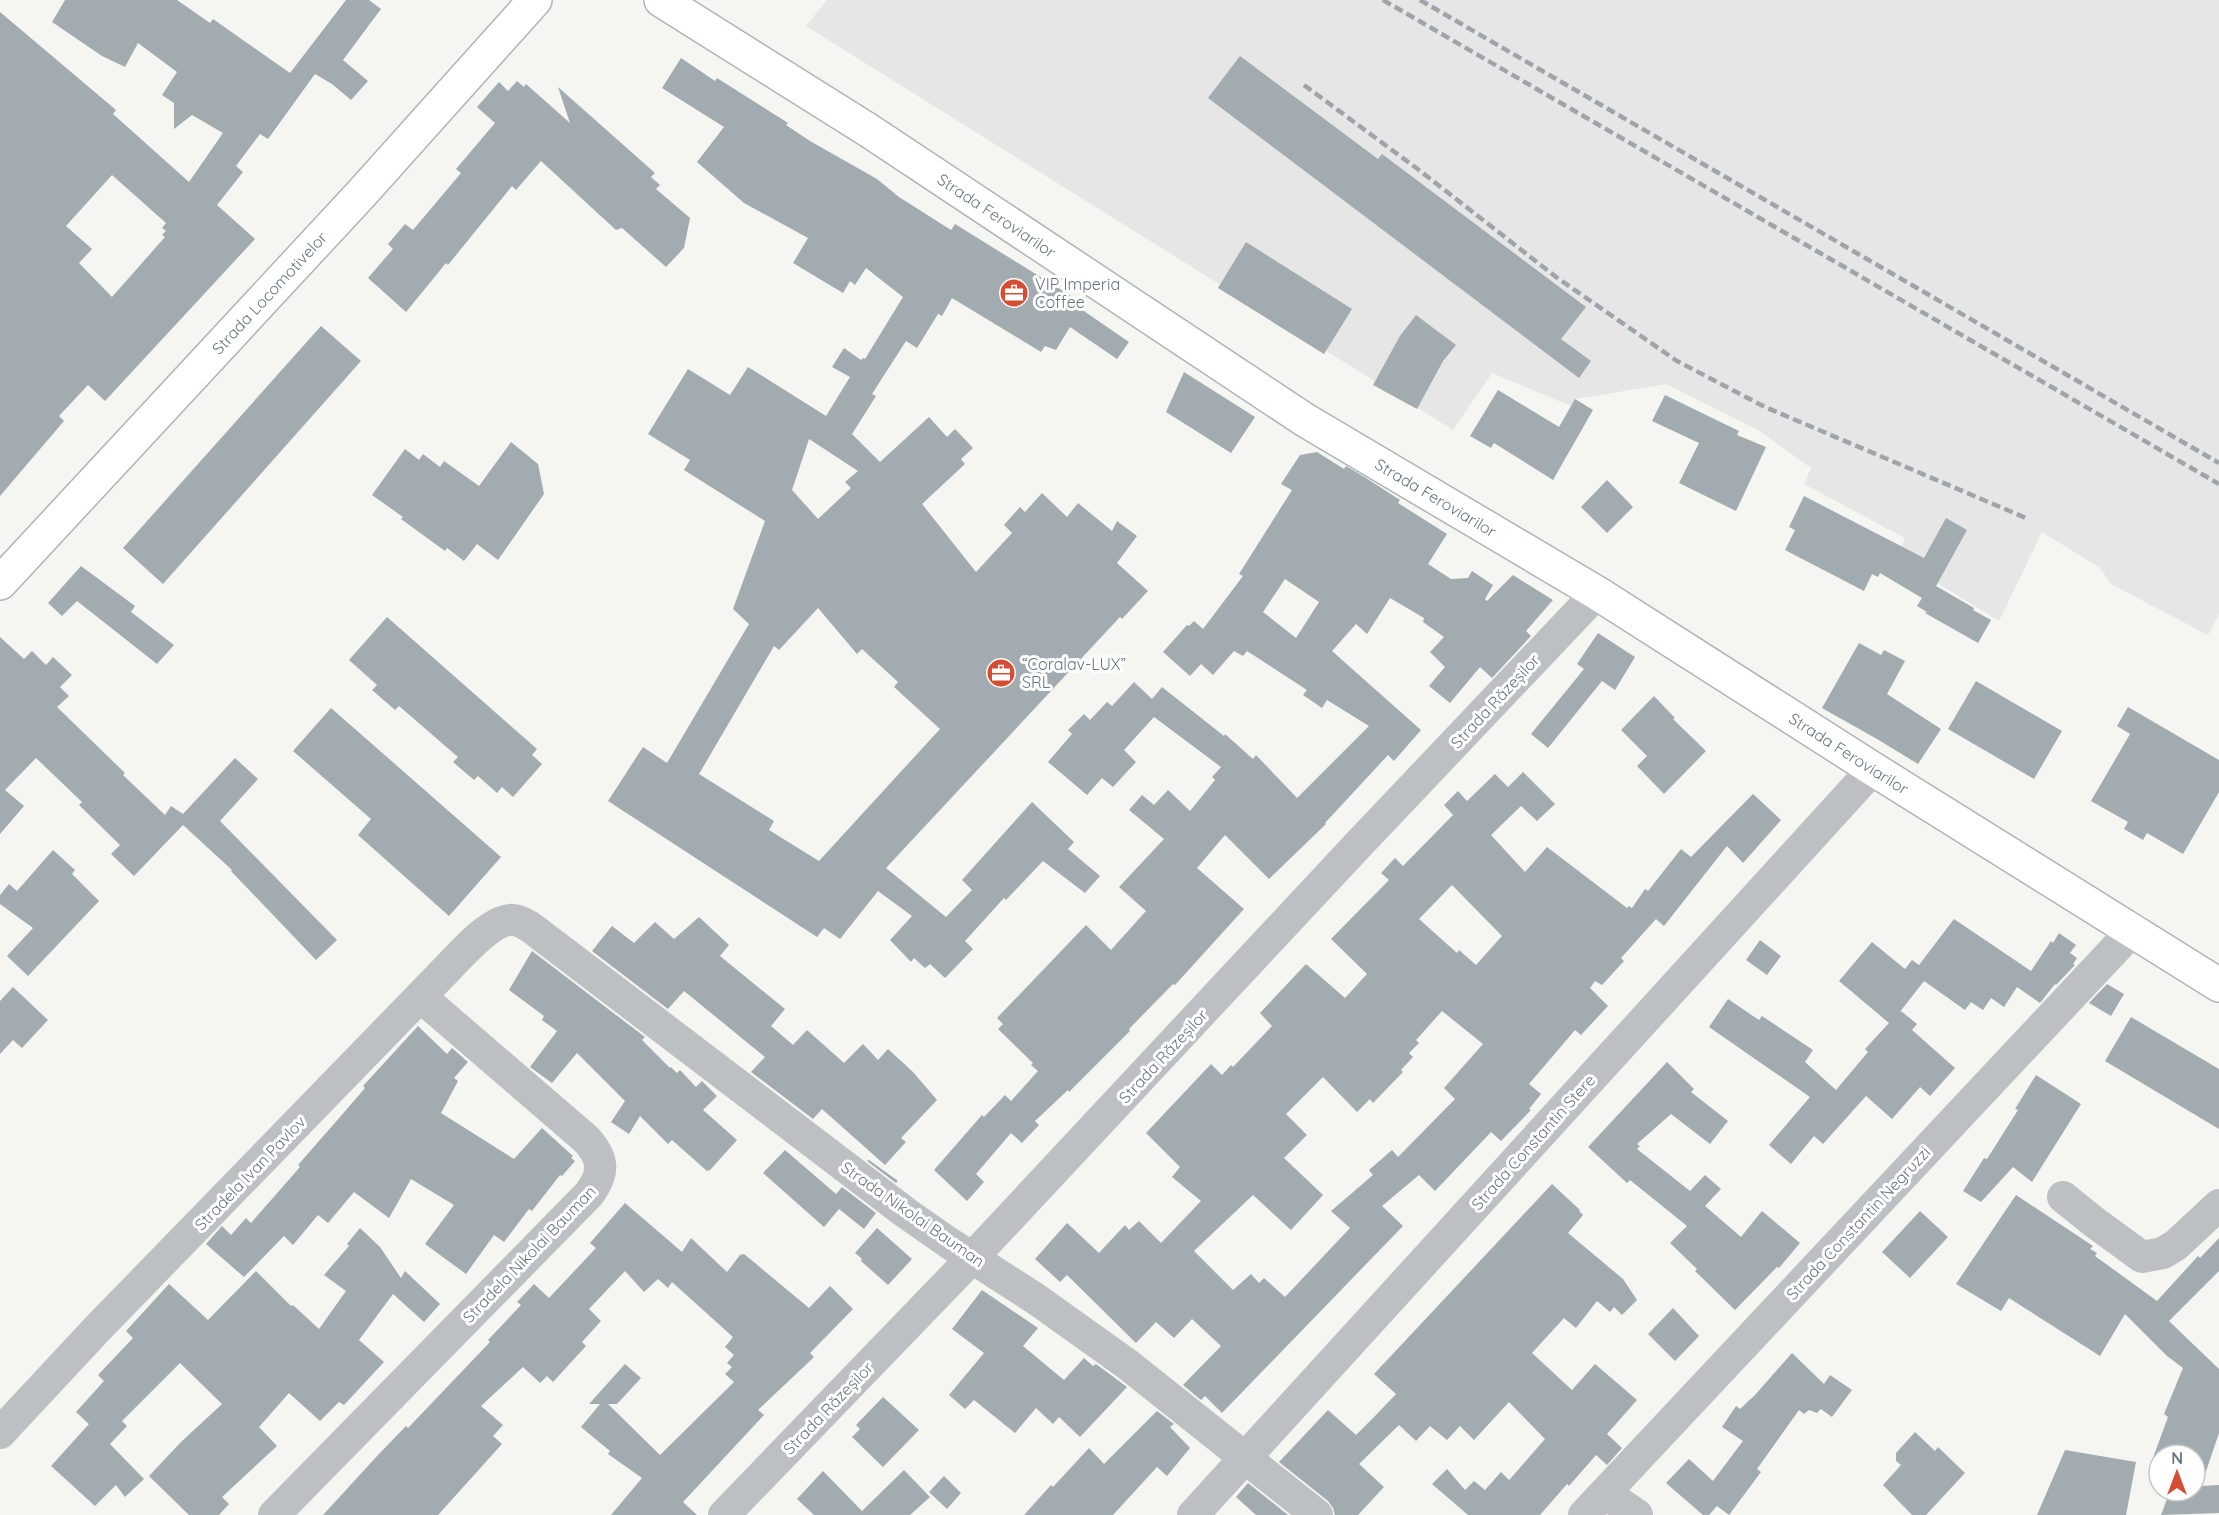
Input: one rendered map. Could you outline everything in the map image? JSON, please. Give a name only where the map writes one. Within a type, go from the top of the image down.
[{"type":"main road","name":"Strada Locomotivelor","points":[[2,575],[354,201],[535,0]]},
{"type":"main road","name":"Strada Feroviarilor","points":[[661,0],[868,130],[1305,420],[1597,593],[2219,985]]},
{"type":"street","name":"Strada Răzeșilor","points":[[724,1515],[973,1257],[1597,593]]},
{"type":"street","name":"Strada Constantin Stere","points":[[1193,1515],[1873,769]]},
{"type":"street","name":"Strada Nikolai Bauman","points":[[507,920],[523,923],[550,942],[896,1206],[1036,1299],[1127,1364],[1317,1515]]},
{"type":"street","name":"Stradela Ivan Pavlov","points":[[0,1433],[97,1329],[421,997],[488,930],[507,920]]},
{"type":"street","name":"Strada Constantin Negruzzi","points":[[1594,1504],[2133,930]]},
{"type":"street","name":"Stradela Nikolai Bauman","points":[[274,1515],[589,1194],[598,1181],[601,1165],[599,1158],[586,1139],[421,997]]},
{"type":"street","points":[[2063,1197],[2142,1257],[2163,1253],[2176,1245],[2219,1205]]},
{"type":"street","points":[[1594,1504],[1637,1515]]},
{"type":"shaded area","points":[[827,0],[2219,0],[2219,614],[2208,635],[2111,584],[2100,568],[2042,532],[1999,621],[1897,558],[1905,538],[1804,484],[1811,468],[1758,430],[1666,384],[1576,399],[1571,406],[1492,373],[1453,430],[806,26]]},
{"type":"building","points":[[65,0],[177,0],[210,23],[213,19],[290,73],[346,0],[369,0],[381,9],[343,60],[368,81],[351,100],[332,84],[315,74],[268,139],[260,134],[236,166],[243,172],[217,205],[255,239],[105,401],[88,385],[59,416],[64,421],[0,496],[0,12],[116,110],[113,114],[189,182],[223,133],[192,115],[174,129],[174,103],[162,95],[177,72],[138,43],[125,67],[102,56],[52,22]],"holes":[[[112,175],[166,223],[162,228],[166,231],[162,235],[165,237],[112,297],[79,263],[92,249],[66,226]]]},
{"type":"building","points":[[1240,56],[1378,159],[1382,154],[1586,307],[1561,339],[1591,361],[1579,378],[1208,98]]},
{"type":"building","points":[[681,58],[715,81],[717,78],[788,123],[786,125],[810,141],[877,179],[899,197],[951,230],[955,224],[1084,304],[1081,309],[1129,342],[1117,359],[1070,327],[1056,350],[1045,346],[1041,352],[952,298],[942,316],[938,314],[917,348],[906,341],[872,394],[876,396],[852,434],[880,462],[929,417],[947,437],[955,429],[973,448],[961,459],[965,464],[922,504],[976,572],[1012,533],[1004,525],[1020,507],[1025,512],[1042,493],[1067,517],[1078,503],[1112,531],[1117,521],[1137,536],[1117,563],[1148,591],[1122,619],[1120,617],[886,868],[946,917],[972,890],[962,880],[1032,802],[1074,842],[1068,849],[1100,876],[1085,893],[1043,861],[1006,900],[1004,898],[965,941],[973,949],[945,978],[930,964],[925,968],[914,958],[911,962],[890,940],[912,916],[878,891],[840,939],[824,928],[817,937],[608,801],[643,747],[667,763],[749,624],[733,609],[765,521],[684,470],[690,460],[648,434],[688,369],[730,395],[748,367],[826,416],[850,377],[832,367],[844,348],[861,360],[865,359],[903,297],[866,268],[855,285],[850,281],[843,293],[793,263],[808,238],[744,203],[697,162],[724,127],[662,88]],"holes":[[[809,439],[858,471],[845,482],[851,488],[818,519],[792,490]],[[818,608],[857,654],[862,649],[898,682],[894,687],[940,729],[819,861],[769,830],[774,821],[699,774],[774,646],[779,650]]]},
{"type":"building","points":[[517,81],[524,87],[526,84],[570,123],[558,87],[655,173],[651,177],[660,185],[656,189],[690,218],[684,248],[666,267],[622,228],[616,230],[541,161],[516,190],[512,186],[448,265],[446,263],[406,312],[368,278],[393,249],[388,244],[405,224],[413,230],[461,173],[456,169],[495,123],[477,107],[499,82],[508,91]]},
{"type":"building","points":[[1246,242],[1352,309],[1324,354],[1218,288]]},
{"type":"building","points":[[1416,315],[1456,345],[1443,361],[1417,409],[1373,385],[1400,336]]},
{"type":"building","points":[[321,326],[361,361],[163,584],[123,548]]},
{"type":"building","points":[[1184,372],[1255,417],[1231,453],[1166,412]]},
{"type":"building","points":[[1498,390],[1559,427],[1575,399],[1593,410],[1553,480],[1494,443],[1491,448],[1470,436]]},
{"type":"building","points":[[1665,395],[1739,431],[1737,435],[1766,447],[1736,511],[1679,483],[1699,443],[1652,421]]},
{"type":"building","points":[[511,442],[538,464],[544,494],[498,560],[477,544],[464,561],[447,548],[445,551],[372,495],[405,449],[419,460],[423,454],[440,467],[444,461],[479,486]]},
{"type":"building","points":[[1317,452],[1344,469],[1346,466],[1400,500],[1398,503],[1447,534],[1428,564],[1451,579],[1468,578],[1472,571],[1493,585],[1485,599],[1487,601],[1513,575],[1553,600],[1526,631],[1531,636],[1492,678],[1480,667],[1450,703],[1429,686],[1445,667],[1430,652],[1444,637],[1423,622],[1424,618],[1390,598],[1367,634],[1356,624],[1332,651],[1421,730],[1394,761],[1388,755],[1326,824],[1269,879],[1225,835],[1197,868],[1244,909],[1175,985],[1173,984],[1129,1029],[1130,1031],[1069,1092],[1068,1090],[1035,1121],[1039,1125],[1022,1143],[1011,1133],[976,1174],[984,1182],[967,1201],[934,1170],[982,1115],[984,1117],[1005,1095],[1011,1101],[1038,1071],[1031,1065],[1033,1063],[998,1029],[1003,1024],[997,1018],[1086,925],[1111,950],[1146,911],[1119,887],[1164,839],[1129,810],[1142,795],[1154,805],[1168,790],[1190,811],[1215,780],[1212,777],[1221,767],[1154,717],[1124,750],[1136,762],[1113,787],[1102,778],[1087,795],[1048,762],[1072,734],[1068,730],[1084,714],[1090,720],[1107,702],[1112,706],[1134,682],[1152,699],[1162,687],[1224,736],[1225,734],[1253,759],[1256,755],[1297,798],[1369,726],[1327,700],[1322,708],[1303,695],[1307,690],[1247,651],[1243,656],[1234,651],[1213,675],[1201,664],[1190,676],[1163,652],[1187,625],[1189,626],[1194,621],[1203,629],[1243,576],[1239,574],[1292,490],[1281,484],[1300,455]],"holes":[[[1285,579],[1319,602],[1296,638],[1263,612]]]},
{"type":"building","points":[[1607,480],[1633,507],[1607,533],[1581,507]]},
{"type":"building","points":[[1804,496],[1924,558],[1946,518],[1967,530],[1936,586],[1991,620],[1978,643],[1925,613],[1927,612],[1917,606],[1922,598],[1880,573],[1878,577],[1872,574],[1864,591],[1785,550],[1795,530],[1789,527]]},
{"type":"building","points":[[81,566],[135,606],[131,612],[174,645],[157,664],[77,601],[62,616],[48,603]]},
{"type":"building","points":[[387,617],[537,749],[532,755],[542,764],[513,797],[502,787],[497,793],[478,776],[474,780],[453,762],[458,757],[399,706],[395,710],[372,690],[377,685],[349,660]]},
{"type":"building","points":[[1598,633],[1635,657],[1615,690],[1602,681],[1548,748],[1531,734],[1584,669],[1577,664]]},
{"type":"building","points":[[0,637],[24,659],[32,651],[46,665],[53,657],[72,675],[60,687],[69,696],[57,707],[165,815],[171,806],[183,814],[235,758],[258,779],[220,821],[337,940],[316,960],[232,870],[183,825],[134,876],[111,854],[120,845],[79,805],[82,802],[36,758],[5,790],[24,806],[0,834]]},
{"type":"building","points":[[1859,643],[1881,655],[1884,650],[1905,661],[1887,694],[1941,729],[1918,764],[1822,708]]},
{"type":"building","points":[[1976,681],[2062,731],[2034,779],[1948,729]]},
{"type":"building","points":[[1654,696],[1675,718],[1673,719],[1706,751],[1664,794],[1637,766],[1647,756],[1621,730]]},
{"type":"building","points":[[2128,707],[2219,760],[2219,792],[2183,854],[2147,833],[2143,840],[2124,829],[2128,822],[2091,801],[2130,734],[2117,726]]},
{"type":"building","points":[[331,708],[501,857],[449,916],[358,835],[371,819],[293,751]]},
{"type":"building","points":[[1523,772],[1555,804],[1537,821],[1521,806],[1491,835],[1525,872],[1547,847],[1627,908],[1629,906],[1632,908],[1645,889],[1648,891],[1681,849],[1691,857],[1753,794],[1781,820],[1743,863],[1727,846],[1664,926],[1656,919],[1621,958],[1624,961],[1602,985],[1595,981],[1590,988],[1608,1006],[1581,1035],[1575,1030],[1529,1084],[1541,1094],[1529,1109],[1531,1110],[1501,1141],[1491,1132],[1435,1191],[1419,1175],[1382,1206],[1403,1226],[1222,1413],[1205,1396],[1201,1400],[1183,1385],[1221,1346],[1192,1319],[1174,1338],[1156,1322],[1136,1343],[1067,1275],[1060,1282],[1035,1259],[1067,1223],[1099,1253],[1125,1225],[1129,1230],[1139,1221],[1161,1243],[1201,1201],[1172,1177],[1180,1167],[1146,1133],[1211,1064],[1222,1075],[1231,1065],[1233,1067],[1272,1026],[1260,1013],[1306,964],[1345,998],[1367,974],[1331,939],[1389,880],[1381,873],[1395,858],[1403,866],[1453,815],[1444,805],[1458,791],[1467,801],[1495,774],[1508,787]],"holes":[[[1452,885],[1502,936],[1476,965],[1459,950],[1457,953],[1419,919]],[[1442,1011],[1483,1044],[1444,1088],[1455,1099],[1398,1157],[1392,1150],[1369,1170],[1373,1175],[1331,1211],[1350,1228],[1285,1297],[1264,1278],[1259,1283],[1251,1274],[1233,1290],[1194,1251],[1253,1195],[1291,1230],[1323,1195],[1284,1158],[1307,1135],[1286,1114],[1323,1077],[1357,1112],[1370,1099],[1373,1103],[1403,1072],[1401,1070],[1413,1057],[1409,1053],[1419,1043],[1416,1040]]]},
{"type":"building","points":[[53,850],[75,870],[72,874],[99,901],[28,976],[7,956],[33,928],[0,904],[0,895],[9,884],[17,891]]},
{"type":"building","points":[[699,917],[729,945],[720,956],[785,1009],[771,1026],[793,1045],[807,1030],[844,1063],[863,1044],[878,1060],[888,1049],[913,1072],[937,1100],[901,1138],[906,1142],[885,1165],[822,1109],[813,1119],[751,1072],[765,1057],[684,991],[668,1009],[592,951],[612,926],[634,943],[655,922],[674,939]]},
{"type":"building","points":[[1954,919],[2031,971],[2059,933],[2076,945],[2070,953],[2077,958],[2073,964],[2075,965],[2055,984],[2040,1003],[2017,987],[2004,1007],[1991,998],[1983,1010],[1971,1002],[1965,1010],[1924,981],[1899,1013],[1901,1011],[1917,1024],[1912,1030],[1955,1068],[1930,1096],[1920,1087],[1892,1119],[1866,1096],[1823,1144],[1814,1136],[1791,1164],[1769,1145],[1810,1097],[1709,1027],[1728,999],[1759,1020],[1762,1016],[1813,1050],[1805,1062],[1836,1090],[1868,1052],[1865,1049],[1889,1023],[1839,981],[1872,942],[1905,969],[1912,960],[1919,965]]},
{"type":"building","points":[[1760,940],[1781,956],[1767,975],[1746,960]]},
{"type":"building","points":[[532,951],[645,1037],[642,1040],[670,1068],[677,1073],[680,1070],[696,1087],[702,1081],[717,1096],[703,1110],[737,1140],[710,1170],[707,1171],[672,1140],[668,1144],[640,1116],[629,1134],[611,1122],[625,1101],[577,1053],[552,1083],[530,1067],[557,1031],[542,1020],[544,1016],[509,990]]},
{"type":"building","points":[[2107,984],[2124,994],[2111,1016],[2089,1003]]},
{"type":"building","points":[[13,987],[48,1020],[22,1048],[13,1040],[0,1054],[0,1001]]},
{"type":"building","points":[[2131,1017],[2219,1069],[2219,1129],[2105,1061]]},
{"type":"building","points":[[418,1026],[447,1054],[452,1048],[468,1062],[454,1078],[458,1081],[441,1113],[514,1159],[542,1128],[573,1156],[571,1158],[575,1161],[562,1176],[560,1175],[532,1211],[529,1209],[504,1242],[494,1235],[466,1274],[425,1244],[454,1205],[411,1179],[389,1218],[354,1192],[328,1223],[318,1215],[293,1245],[284,1236],[244,1277],[206,1244],[222,1226],[231,1235],[246,1218],[251,1223],[365,1088],[363,1086]]},
{"type":"building","points":[[1667,1062],[1694,1089],[1691,1092],[1728,1121],[1710,1144],[1671,1114],[1637,1144],[1640,1146],[1637,1149],[1690,1191],[1705,1175],[1721,1189],[1705,1206],[1741,1237],[1762,1211],[1800,1243],[1779,1268],[1777,1267],[1735,1310],[1670,1243],[1687,1226],[1630,1180],[1627,1183],[1588,1147]]},
{"type":"building","points":[[2036,1075],[2081,1104],[2032,1182],[2013,1167],[1981,1202],[1963,1191],[1984,1158],[1987,1159],[2018,1110],[2015,1109]]},
{"type":"building","points":[[785,1150],[836,1194],[842,1187],[876,1213],[864,1229],[839,1209],[824,1227],[763,1173]]},
{"type":"building","points":[[869,1160],[898,1181],[896,1183],[867,1161]]},
{"type":"building","points":[[1552,1184],[1583,1215],[1568,1233],[1623,1279],[1637,1300],[1622,1315],[1614,1307],[1610,1312],[1597,1301],[1576,1328],[1564,1318],[1532,1353],[1572,1390],[1595,1364],[1637,1400],[1607,1434],[1622,1448],[1607,1465],[1596,1455],[1540,1515],[1468,1515],[1432,1484],[1447,1469],[1465,1490],[1474,1481],[1485,1490],[1501,1472],[1509,1480],[1545,1439],[1509,1402],[1474,1440],[1460,1426],[1447,1440],[1430,1426],[1416,1441],[1399,1425],[1359,1464],[1384,1487],[1358,1515],[1335,1515],[1328,1501],[1279,1462],[1328,1410],[1356,1435],[1376,1415],[1396,1394],[1374,1374]]},
{"type":"building","points":[[2016,1195],[2093,1246],[2090,1249],[2097,1253],[2095,1256],[2157,1301],[2198,1256],[2200,1258],[2219,1238],[2219,1271],[2169,1321],[2219,1369],[2219,1433],[2207,1468],[2207,1443],[2158,1443],[2168,1417],[2164,1414],[2183,1368],[2167,1356],[2125,1314],[2100,1356],[2009,1298],[2001,1311],[1956,1284]]},
{"type":"building","points":[[625,1203],[682,1252],[691,1238],[727,1272],[740,1255],[744,1254],[809,1308],[830,1286],[853,1309],[810,1353],[814,1357],[758,1410],[764,1415],[683,1502],[697,1515],[611,1515],[642,1478],[608,1454],[610,1451],[581,1427],[600,1404],[589,1404],[625,1364],[641,1378],[617,1404],[608,1404],[660,1455],[734,1382],[725,1374],[732,1367],[727,1363],[734,1355],[725,1347],[733,1337],[672,1282],[668,1288],[658,1279],[644,1292],[625,1271],[589,1309],[601,1321],[582,1342],[586,1346],[553,1382],[547,1376],[540,1383],[523,1367],[481,1406],[503,1425],[493,1436],[502,1444],[438,1515],[323,1515],[378,1455],[406,1426],[408,1428],[490,1342],[488,1340],[521,1305],[517,1302],[534,1284],[549,1298],[596,1248],[590,1243]]},
{"type":"building","points":[[1920,1211],[1948,1237],[1910,1278],[1882,1252]]},
{"type":"building","points":[[360,1228],[380,1247],[401,1278],[405,1271],[440,1304],[424,1322],[393,1294],[359,1340],[384,1362],[344,1405],[339,1402],[320,1421],[289,1393],[259,1427],[277,1446],[222,1497],[229,1504],[219,1515],[189,1515],[149,1476],[222,1404],[180,1363],[122,1421],[127,1426],[110,1444],[144,1479],[125,1497],[116,1485],[95,1506],[51,1466],[89,1424],[76,1412],[104,1381],[98,1375],[133,1338],[126,1331],[169,1284],[208,1320],[256,1271],[291,1306],[293,1305],[319,1329],[346,1291],[324,1275],[349,1246],[347,1244]]},
{"type":"building","points":[[877,1228],[912,1259],[888,1285],[855,1253]]},
{"type":"building","points":[[982,1290],[1038,1328],[1023,1346],[1064,1380],[1084,1358],[1127,1387],[1080,1437],[1059,1417],[1053,1424],[1036,1408],[1015,1433],[974,1400],[965,1409],[949,1395],[984,1353],[952,1329]]},
{"type":"building","points":[[1673,1308],[1699,1336],[1675,1361],[1648,1334]]},
{"type":"building","points":[[1792,1353],[1824,1384],[1830,1375],[1852,1390],[1832,1417],[1821,1409],[1817,1413],[1809,1410],[1804,1414],[1799,1410],[1757,1469],[1761,1472],[1729,1515],[1717,1506],[1709,1515],[1703,1515],[1666,1483],[1689,1459],[1713,1481],[1743,1441],[1722,1427],[1736,1406],[1740,1409],[1755,1395]]},
{"type":"building","points":[[883,1397],[919,1430],[883,1467],[852,1437],[860,1429],[856,1425]]},
{"type":"building","points":[[1157,1411],[1174,1424],[1170,1427],[1190,1448],[1167,1476],[1157,1467],[1113,1515],[1024,1515],[1089,1448],[1104,1464]]},
{"type":"building","points":[[1915,1432],[1935,1451],[1938,1447],[1965,1473],[1926,1515],[1912,1515],[1883,1485],[1901,1465],[1896,1461],[1896,1453]]},
{"type":"building","points":[[2065,1450],[2136,1462],[2126,1515],[2037,1515]]},
{"type":"building","points":[[904,1470],[930,1497],[910,1515],[814,1515],[797,1499],[823,1471],[862,1511]]},
{"type":"building","points":[[944,1476],[961,1493],[947,1509],[929,1492]]},
{"type":"building","points":[[1248,1483],[1288,1515],[1256,1515],[1236,1497]]},
{"type":"building","points":[[2219,1485],[2219,1513],[2161,1515],[2166,1503],[2207,1503],[2207,1486]]},
{"type":"railway","points":[[1383,0],[2219,484]]},
{"type":"railway","points":[[1420,0],[2219,463]]},
{"type":"railway","points":[[1304,85],[1419,170],[1556,277],[1677,361],[1765,407],[2026,518]]},
{"type":"place","name":"VIP Imperia Coffee","points":[[1014,293]]},
{"type":"place","name":"“Coralav-LUX” SRL","points":[[1001,673]]}]
